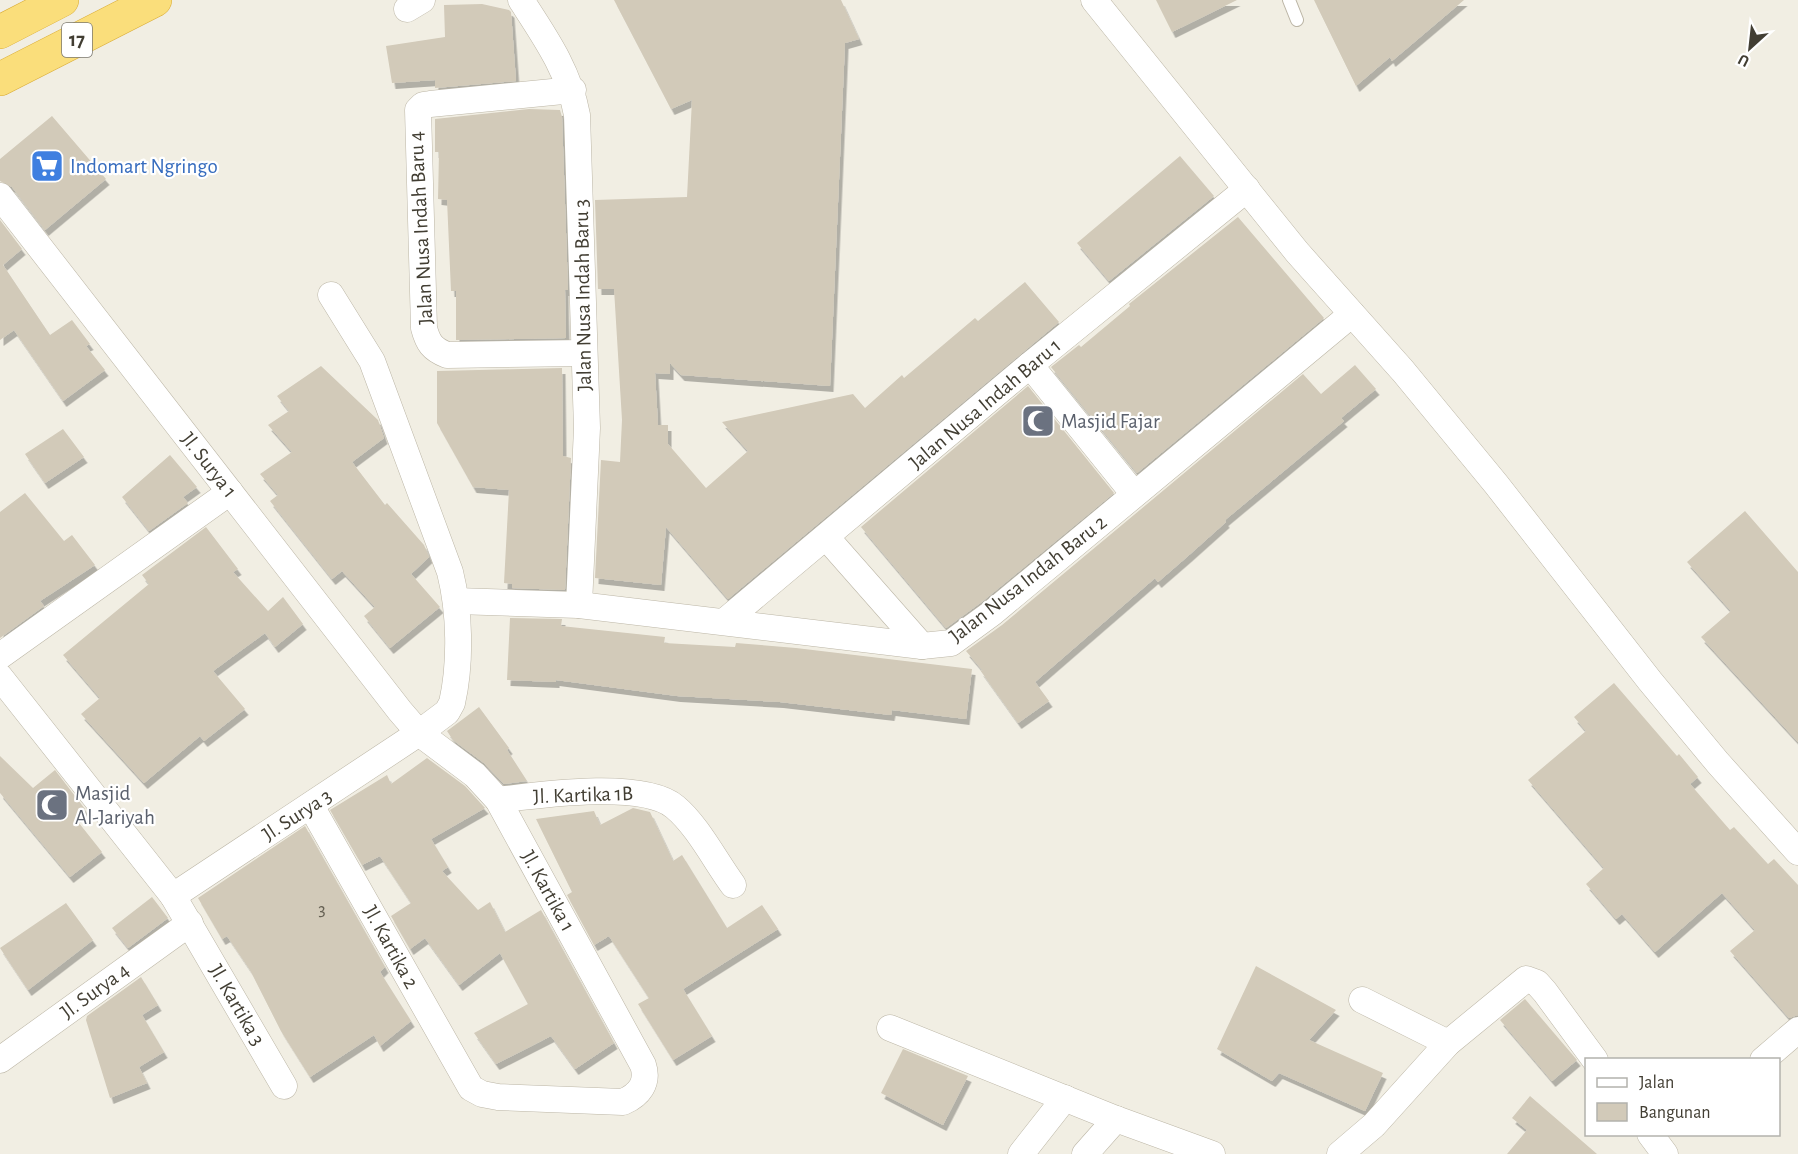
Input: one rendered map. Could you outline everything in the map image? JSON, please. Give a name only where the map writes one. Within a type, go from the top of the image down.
[{"type":"highway","name":"17","points":[[0,32],[62,0]]},
{"type":"highway","name":"17","points":[[0,79],[155,0]]},
{"type":"street","name":"Jalan Nusa Indah Baru 3","points":[[521,0],[559,60],[573,90],[579,135],[587,477],[579,605]]},
{"type":"street","points":[[1094,0],[1297,252],[1403,371],[1496,484],[1650,681],[1798,852]]},
{"type":"street","name":"Jalan Nusa Indah Baru 4","points":[[573,90],[430,104],[423,105],[418,110],[416,116],[424,328],[428,341],[435,351],[447,356],[584,353]]},
{"type":"street","name":"Jalan Nusa Indah Baru 1","points":[[725,621],[1246,189]]},
{"type":"street","name":"Jl. Surya 1","points":[[0,196],[419,733]]},
{"type":"street","name":"Jl. Surya 3","points":[[173,896],[419,733],[447,712],[452,704],[457,646],[468,601],[450,572],[372,361],[331,295]]},
{"type":"street","name":"Jalan Nusa Indah Baru 2","points":[[468,601],[579,605],[921,646],[951,643],[970,631],[1352,314]]},
{"type":"street","points":[[1030,366],[1134,494]]},
{"type":"street","points":[[0,656],[230,492]]},
{"type":"street","points":[[826,537],[921,646]]},
{"type":"street","name":"Jl. Kartika 3","points":[[0,677],[173,896],[284,1086]]},
{"type":"street","name":"Jl. Kartika 1","points":[[419,733],[475,775],[498,800],[646,1074],[640,1090],[633,1098],[623,1101],[498,1097],[482,1094],[471,1088]]},
{"type":"street","name":"Jl. Kartika 1B","points":[[498,800],[537,795],[627,792],[661,798],[681,813],[733,885]]},
{"type":"street","name":"Jl. Kartika 2","points":[[311,806],[471,1088]]},
{"type":"street","name":"Jl. Surya 4","points":[[0,1060],[190,923]]},
{"type":"street","points":[[1340,1154],[1374,1125],[1448,1043],[1526,979],[1537,983],[1545,992],[1594,1058]]},
{"type":"street","points":[[1362,1000],[1448,1043]]},
{"type":"street","points":[[890,1028],[1116,1119],[1212,1154]]},
{"type":"street","points":[[1764,1058],[1798,1030]]},
{"type":"street","points":[[1021,1154],[1065,1098]]},
{"type":"street","points":[[1085,1154],[1116,1119]]},
{"type":"lane","points":[[1289,0],[1297,20]]},
{"type":"building","points":[[614,0],[841,0],[859,39],[845,43],[830,386],[681,375],[670,363],[670,374],[655,373],[658,425],[668,425],[668,444],[706,488],[748,451],[722,422],[853,394],[865,408],[902,375],[904,378],[975,318],[978,321],[1025,282],[1059,322],[728,599],[666,527],[661,585],[595,578],[601,460],[620,462],[622,420],[614,289],[598,289],[595,200],[687,197],[692,100],[671,109]]},
{"type":"building","points":[[1156,0],[1237,0],[1172,32]]},
{"type":"building","points":[[1314,0],[1464,0],[1392,61],[1390,57],[1356,86]]},
{"type":"building","points":[[482,4],[511,12],[516,81],[435,88],[435,80],[392,83],[386,46],[445,37],[444,5]]},
{"type":"building","points":[[529,109],[560,110],[562,117],[568,290],[565,290],[566,338],[456,340],[456,291],[451,291],[447,200],[438,199],[439,152],[435,152],[435,119]]},
{"type":"building","name":"Indomart Ngringo","points":[[52,116],[106,179],[45,230],[12,187],[0,181],[0,159]]},
{"type":"building","points":[[1180,156],[1214,196],[1109,281],[1077,243]]},
{"type":"building","points":[[1238,217],[1324,318],[1137,473],[1051,367],[1079,345],[1081,347],[1130,306],[1129,304]]},
{"type":"building","points":[[0,220],[22,249],[3,265],[50,335],[72,320],[90,344],[86,346],[105,370],[63,401],[14,330],[0,340]]},
{"type":"building","points":[[1355,365],[1376,389],[1341,418],[1344,421],[1225,520],[1226,522],[1158,582],[1155,578],[1035,682],[1049,701],[1018,723],[980,670],[983,671],[966,651],[1002,625],[1303,374],[1321,394]]},
{"type":"building","points":[[321,366],[378,420],[384,438],[352,462],[385,505],[387,503],[424,545],[429,557],[411,574],[440,607],[390,648],[364,616],[375,607],[342,571],[332,579],[270,501],[278,495],[260,474],[292,452],[268,425],[289,411],[277,396]]},
{"type":"building","points":[[562,368],[563,456],[571,458],[565,590],[512,588],[512,584],[504,583],[509,490],[473,487],[437,423],[437,371]]},
{"type":"building","points":[[1028,386],[1114,493],[983,601],[946,628],[861,527]]},
{"type":"building","points":[[63,429],[84,457],[45,483],[25,454]]},
{"type":"building","points":[[170,455],[197,487],[183,497],[188,503],[149,531],[122,497]]},
{"type":"building","points":[[25,493],[64,541],[72,535],[95,565],[40,601],[44,606],[0,638],[0,512]]},
{"type":"building","points":[[1745,511],[1798,572],[1798,742],[1701,637],[1731,611],[1687,562]]},
{"type":"building","points":[[206,527],[238,569],[233,572],[268,611],[283,597],[303,624],[275,647],[265,633],[213,671],[245,709],[204,741],[200,736],[144,783],[81,714],[100,698],[63,655],[149,584],[142,575]]},
{"type":"building","points":[[510,618],[562,619],[561,626],[665,637],[664,643],[735,647],[736,643],[796,648],[972,669],[966,719],[892,710],[891,715],[780,702],[677,696],[556,680],[556,682],[507,680]]},
{"type":"building","points":[[1614,683],[1698,777],[1690,784],[1730,830],[1734,827],[1768,864],[1774,859],[1798,885],[1798,1015],[1789,1018],[1730,951],[1755,930],[1722,893],[1655,952],[1622,914],[1616,919],[1586,884],[1604,868],[1528,780],[1586,731],[1574,717]]},
{"type":"building","points":[[479,707],[509,748],[507,750],[527,781],[504,784],[484,763],[453,740],[447,731]]},
{"type":"building","points":[[0,756],[33,788],[55,770],[85,809],[75,818],[102,852],[70,877],[0,793]]},
{"type":"building","points":[[427,758],[465,786],[485,808],[431,839],[448,867],[442,871],[478,910],[490,902],[505,932],[541,910],[614,1043],[575,1069],[551,1036],[496,1064],[474,1033],[528,1004],[500,953],[459,985],[425,938],[410,949],[391,916],[411,903],[380,856],[362,865],[330,810],[387,775],[391,784]]},
{"type":"building","points":[[633,808],[650,812],[673,861],[682,855],[727,928],[762,905],[778,929],[683,989],[712,1036],[673,1060],[638,1004],[649,998],[609,936],[594,945],[567,895],[572,892],[536,819],[594,811],[600,825]]},
{"type":"building","points":[[305,826],[385,967],[380,972],[411,1021],[380,1046],[374,1035],[310,1077],[281,1031],[250,970],[227,936],[222,939],[198,898]]},
{"type":"building","points":[[152,897],[168,918],[128,948],[112,928]]},
{"type":"building","points":[[66,903],[93,940],[28,990],[0,948]]},
{"type":"building","points":[[1256,966],[1336,1010],[1309,1040],[1383,1073],[1365,1111],[1279,1073],[1272,1081],[1217,1049]]},
{"type":"building","points":[[141,977],[158,1005],[142,1015],[164,1052],[139,1067],[147,1083],[110,1098],[86,1020],[87,1016]]},
{"type":"building","points":[[1525,999],[1577,1060],[1552,1081],[1500,1020]]},
{"type":"building","points":[[903,1049],[968,1076],[943,1125],[881,1093]]},
{"type":"building","points":[[1530,1096],[1597,1154],[1507,1154],[1527,1130],[1512,1118]]},
{"type":"place","name":"Indomart Ngringo","points":[[47,166]]},
{"type":"place","name":"Masjid Fajar","points":[[1038,421]]},
{"type":"place","name":"Masjid Al-Jariyah","points":[[52,805]]}]
